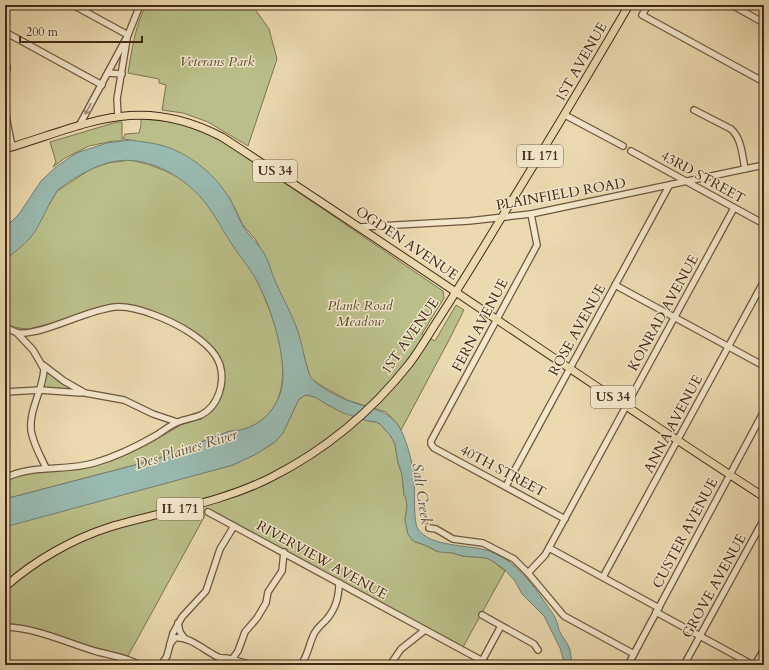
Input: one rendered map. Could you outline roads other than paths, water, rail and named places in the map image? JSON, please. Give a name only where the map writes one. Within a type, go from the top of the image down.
[{"type":"main road","name":"1ST AVENUE","points":[[5,587],[14,578],[49,555],[79,539],[108,528],[212,501],[270,478],[298,463],[328,443],[375,403],[410,362],[456,292],[565,115],[629,5]]},
{"type":"main road","name":"OGDEN AVENUE","points":[[8,148],[79,126],[117,112],[167,116],[208,129],[226,139],[360,227],[764,497]]},
{"type":"street","points":[[73,5],[128,35]]},
{"type":"street","points":[[79,126],[128,35],[140,5]]},
{"type":"street","points":[[648,5],[642,15],[764,82]]},
{"type":"street","points":[[732,5],[764,23]]},
{"type":"street","points":[[5,32],[102,85]]},
{"type":"street","points":[[117,112],[117,100],[128,35]]},
{"type":"street","points":[[5,80],[7,67]]},
{"type":"street","points":[[108,73],[122,74]]},
{"type":"street","points":[[5,102],[8,148]]},
{"type":"street","points":[[694,110],[735,133],[738,138],[745,168]]},
{"type":"street","points":[[565,115],[623,146]]},
{"type":"street","name":"43RD STREET","points":[[631,151],[764,224]]},
{"type":"street","name":"PLAINFIELD ROAD","points":[[360,227],[501,218],[531,214],[669,186],[764,164]]},
{"type":"street","name":"ROSE AVENUE","points":[[506,486],[669,186]]},
{"type":"street","name":"KONRAD AVENUE","points":[[528,573],[545,555],[549,548],[734,208]]},
{"type":"street","name":"FERN AVENUE","points":[[431,444],[431,441],[537,245],[531,214]]},
{"type":"street","name":"ANNA AVENUE","points":[[603,577],[764,281]]},
{"type":"street","points":[[615,285],[764,366]]},
{"type":"street","points":[[5,327],[17,332],[28,332],[116,307],[130,308],[177,325],[196,337],[210,348],[219,362],[222,376],[218,396],[208,410],[201,415],[177,422],[142,443],[95,463],[64,468],[46,468],[24,471],[5,478]]},
{"type":"street","points":[[17,332],[33,350],[43,365],[64,381],[85,393]]},
{"type":"street","points":[[43,365],[44,373],[32,416],[31,431],[46,468]]},
{"type":"street","points":[[5,392],[40,390],[85,393],[124,400],[153,414],[177,422]]},
{"type":"street","name":"CUSTER AVENUE","points":[[628,665],[764,411]]},
{"type":"street","name":"40TH STREET","points":[[431,444],[434,448],[564,519]]},
{"type":"street","name":"RIVERVIEW AVENUE","points":[[208,512],[490,665]]},
{"type":"street","name":"GROVE AVENUE","points":[[684,665],[764,519]]},
{"type":"street","points":[[161,665],[167,656],[173,633],[178,623],[206,591],[220,549],[234,526]]},
{"type":"street","points":[[429,528],[436,529],[453,539],[483,542],[514,559],[528,573],[564,616],[634,654]]},
{"type":"street","points":[[549,548],[603,577],[700,636],[754,665],[764,649]]},
{"type":"street","points":[[230,662],[238,651],[245,632],[257,618],[266,603],[268,592],[282,571],[284,552]]},
{"type":"street","points":[[301,665],[308,653],[314,632],[330,615],[336,604],[339,595],[339,583]]},
{"type":"street","points":[[482,616],[534,644],[538,650]]},
{"type":"street","points":[[178,623],[180,632],[185,639]]},
{"type":"street","points":[[482,661],[501,626]]},
{"type":"street","points":[[5,627],[41,633],[98,652],[129,659],[140,665]]},
{"type":"street","points":[[390,665],[401,649],[425,630]]},
{"type":"street","points":[[170,644],[176,638],[185,639],[223,660],[225,665]]},
{"type":"street","points":[[238,651],[242,661]]},
{"type":"street","points":[[219,658],[230,658],[230,662]]},
{"type":"street","points":[[230,662],[242,661],[250,665]]},
{"type":"water","name":"Des Plaines River","points":[[130,140],[158,144],[177,151],[195,161],[218,182],[230,199],[243,226],[266,256],[275,281],[297,329],[308,370],[312,379],[323,388],[339,396],[377,410],[391,417],[401,430],[411,459],[414,482],[416,525],[418,529],[424,535],[441,542],[489,551],[498,555],[514,566],[528,580],[554,616],[559,630],[569,647],[573,665],[565,665],[560,648],[544,616],[522,594],[515,581],[504,569],[486,558],[439,552],[413,541],[408,534],[405,520],[407,507],[402,474],[398,463],[395,444],[390,435],[380,424],[343,413],[315,397],[306,395],[299,399],[283,433],[275,442],[256,454],[233,465],[5,527],[5,499],[154,460],[230,431],[247,428],[259,422],[267,415],[275,406],[282,389],[283,377],[281,353],[278,340],[267,303],[257,281],[214,215],[198,194],[176,176],[163,169],[136,161],[121,160],[95,167],[66,183],[57,191],[39,225],[30,238],[5,260],[5,228],[19,214],[41,181],[56,167],[76,153],[107,143]]},
{"type":"park label","name":"Veterans Park","points":[[217,61]]},
{"type":"park label","name":"Plank Road Meadow","points":[[360,314]]},
{"type":"water label","name":"Salt Creek","points":[[422,494]]}]
